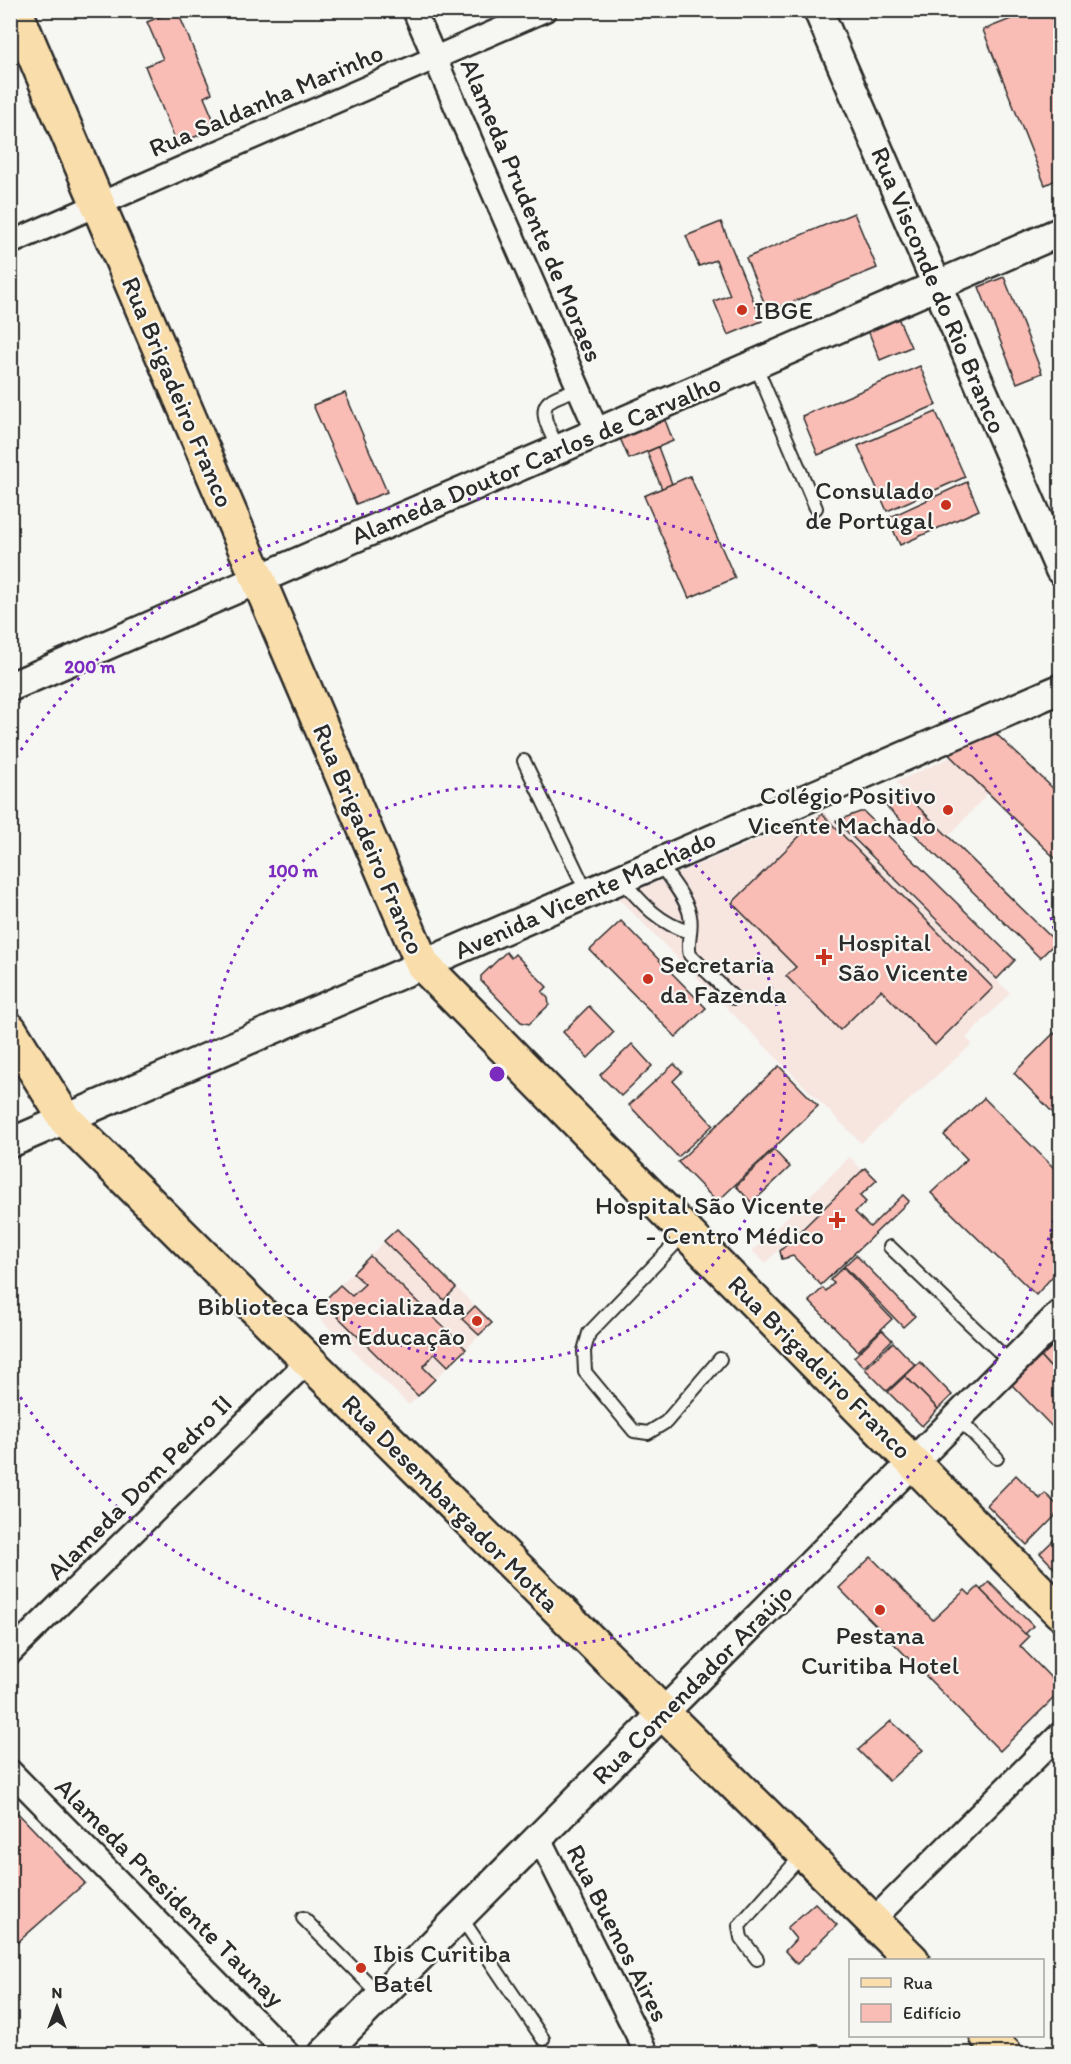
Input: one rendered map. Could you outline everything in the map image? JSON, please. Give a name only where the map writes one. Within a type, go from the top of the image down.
[{"type":"main road","name":"Rua Brigadeiro Franco","points":[[15,10],[423,965],[1060,1612]]},
{"type":"main road","name":"Rua Desembargador Motta","points":[[10,1030],[66,1120],[911,1959]]},
{"type":"main road","points":[[988,2037],[1005,2054]]},
{"type":"street","name":"Alameda Prudente de Moraes","points":[[414,10],[598,433]]},
{"type":"street","name":"Rua Saldanha Marinho","points":[[10,243],[545,10]]},
{"type":"street","name":"Rua Visconde do Rio Branco","points":[[818,10],[1060,570]]},
{"type":"street","name":"Alameda Doutor Carlos de Carvalho","points":[[10,687],[1060,232]]},
{"type":"street","name":"Avenida Vicente Machado","points":[[10,1143],[1060,689]]},
{"type":"street","name":"Rua Comendador Araújo","points":[[323,2054],[1060,1315]]},
{"type":"street","name":"Alameda Dom Pedro II","points":[[10,1653],[308,1360]]},
{"type":"street","points":[[872,1921],[1060,1734]]},
{"type":"street","name":"Alameda Presidente Taunay","points":[[10,1771],[288,2054]]},
{"type":"street","name":"Rua Buenos Aires","points":[[538,1838],[647,2054]]},
{"type":"lane","points":[[755,364],[816,508]]},
{"type":"lane","points":[[559,449],[543,415],[545,406],[550,400],[578,389]]},
{"type":"lane","points":[[524,760],[587,893]]},
{"type":"lane","points":[[658,862],[683,900],[690,916],[687,946],[690,955],[734,998]]},
{"type":"lane","points":[[621,879],[657,916],[673,928],[690,932]]},
{"type":"lane","points":[[685,1231],[589,1333],[584,1351],[585,1372],[634,1431],[648,1433],[666,1422],[720,1359]]},
{"type":"lane","points":[[890,1247],[1012,1364]]},
{"type":"lane","points":[[958,1418],[997,1458]]},
{"type":"lane","points":[[757,1959],[741,1938],[740,1926],[803,1853]]},
{"type":"lane","points":[[460,1916],[543,2039]]},
{"type":"lane","points":[[303,1918],[381,1996]]},
{"type":"shaded area","name":"Colégio Positivo Vicente Machado","points":[[962,752],[997,783],[948,837],[896,782]]},
{"type":"shaded area","name":"Hospital São Vicente","points":[[824,812],[1010,993],[966,1038],[972,1044],[861,1143],[618,898]]},
{"type":"shaded area","points":[[850,1157],[862,1170],[765,1263],[752,1251]]},
{"type":"shaded area","points":[[397,1229],[492,1323],[409,1405],[313,1312]]},
{"type":"building","points":[[139,10],[158,10],[142,17]]},
{"type":"building","points":[[177,10],[212,93],[204,97],[217,128],[177,144],[145,66],[163,59],[147,22]]},
{"type":"building","points":[[1034,10],[1049,10],[1060,39],[1060,178],[1045,185],[983,30]]},
{"type":"building","points":[[854,213],[877,268],[768,312],[746,258]]},
{"type":"building","points":[[721,222],[762,321],[728,335],[714,301],[730,295],[716,260],[699,266],[686,236]]},
{"type":"building","points":[[1004,277],[1042,373],[1017,383],[979,287]]},
{"type":"building","points":[[895,311],[911,347],[880,360],[865,323]]},
{"type":"building","points":[[920,366],[936,405],[818,455],[802,416]]},
{"type":"building","points":[[345,393],[387,492],[356,504],[313,405]]},
{"type":"building","points":[[662,412],[673,441],[629,459],[617,431]]},
{"type":"building","points":[[936,412],[965,477],[887,511],[858,446]]},
{"type":"building","points":[[658,447],[672,484],[662,489],[647,452]]},
{"type":"building","points":[[690,476],[735,578],[689,598],[644,496]]},
{"type":"building","points":[[967,482],[979,510],[900,545],[888,518]]},
{"type":"building","points":[[988,726],[1060,795],[1060,863],[939,745]]},
{"type":"building","points":[[904,793],[1056,942],[1040,958],[886,806],[887,800]]},
{"type":"building","points":[[864,812],[1015,960],[997,979],[836,821]]},
{"type":"building","name":"Hospital São Vicente","points":[[822,814],[993,988],[935,1045],[881,990],[840,1030],[786,976],[796,967],[732,903]]},
{"type":"building","name":"Secretaria da Fazenda","points":[[621,921],[706,1008],[676,1037],[590,950]]},
{"type":"building","points":[[506,952],[511,958],[515,954],[547,987],[542,992],[548,998],[549,1005],[529,1024],[521,1022],[481,981],[481,976]]},
{"type":"building","points":[[589,1006],[614,1032],[588,1058],[563,1032]]},
{"type":"building","points":[[1054,1033],[1060,1039],[1060,1120],[1014,1073]]},
{"type":"building","points":[[632,1044],[652,1066],[621,1096],[600,1075]]},
{"type":"building","points":[[674,1064],[682,1072],[673,1081],[713,1125],[678,1157],[629,1105]]},
{"type":"building","points":[[779,1066],[818,1106],[717,1202],[678,1162]]},
{"type":"building","points":[[984,1098],[1060,1174],[1060,1268],[1036,1295],[931,1193],[967,1159],[944,1135]]},
{"type":"building","points":[[774,1150],[790,1167],[752,1203],[736,1186]]},
{"type":"building","name":"Hospital São Vicente - Centro Médico","points":[[865,1168],[877,1180],[860,1196],[866,1202],[855,1212],[870,1227],[903,1195],[909,1201],[821,1285],[793,1256],[782,1259],[780,1251]]},
{"type":"building","points":[[397,1229],[456,1288],[444,1300],[384,1241]]},
{"type":"building","points":[[856,1255],[915,1316],[903,1327],[844,1266]]},
{"type":"building","points":[[370,1256],[466,1349],[448,1366],[435,1353],[423,1367],[435,1379],[418,1396],[323,1302],[340,1285],[352,1296],[365,1284],[353,1273]]},
{"type":"building","points":[[843,1267],[892,1319],[858,1351],[809,1301],[823,1288],[826,1291],[834,1283],[830,1280]]},
{"type":"building","name":"Biblioteca Especializada em Educação","points":[[475,1306],[492,1323],[479,1335],[462,1319]]},
{"type":"building","points":[[882,1330],[892,1340],[864,1367],[854,1357]]},
{"type":"building","points":[[1060,1339],[1060,1378],[1041,1357]]},
{"type":"building","points":[[893,1342],[915,1365],[887,1391],[865,1369]]},
{"type":"building","points":[[1041,1357],[1060,1378],[1060,1435],[1012,1385]]},
{"type":"building","points":[[920,1362],[952,1395],[938,1409],[905,1376]]},
{"type":"building","points":[[905,1376],[938,1409],[922,1426],[888,1392]]},
{"type":"building","points":[[1016,1475],[1040,1499],[1045,1493],[1060,1508],[1060,1511],[1027,1545],[987,1505]]},
{"type":"building","points":[[1060,1534],[1060,1574],[1040,1553]]},
{"type":"building","points":[[871,1557],[933,1620],[965,1590],[970,1595],[978,1587],[1029,1637],[1020,1646],[1060,1687],[1060,1692],[1000,1751],[839,1588]]},
{"type":"building","points":[[989,1582],[1033,1626],[1025,1634],[981,1590]]},
{"type":"building","points":[[891,1721],[923,1750],[889,1781],[858,1750]]},
{"type":"building","points":[[10,1805],[85,1883],[10,1949]]},
{"type":"building","points":[[815,1903],[837,1925],[797,1964],[785,1951],[796,1939],[787,1928]]},
{"type":"place","name":"IBGE","points":[[742,310]]},
{"type":"place","name":"Consulado de Portugal","points":[[946,505]]},
{"type":"place","name":"Colégio Positivo Vicente Machado","points":[[948,810]]},
{"type":"place","name":"Hospital São Vicente","points":[[824,957]]},
{"type":"place","name":"Secretaria da Fazenda","points":[[648,979]]},
{"type":"place","name":"Hospital São Vicente - Centro Médico","points":[[837,1220]]},
{"type":"place","name":"Biblioteca Especializada em Educação","points":[[477,1321]]},
{"type":"place","name":"Pestana Curitiba Hotel","points":[[880,1610]]},
{"type":"place","name":"Ibis Curitiba Batel","points":[[361,1968]]}]
